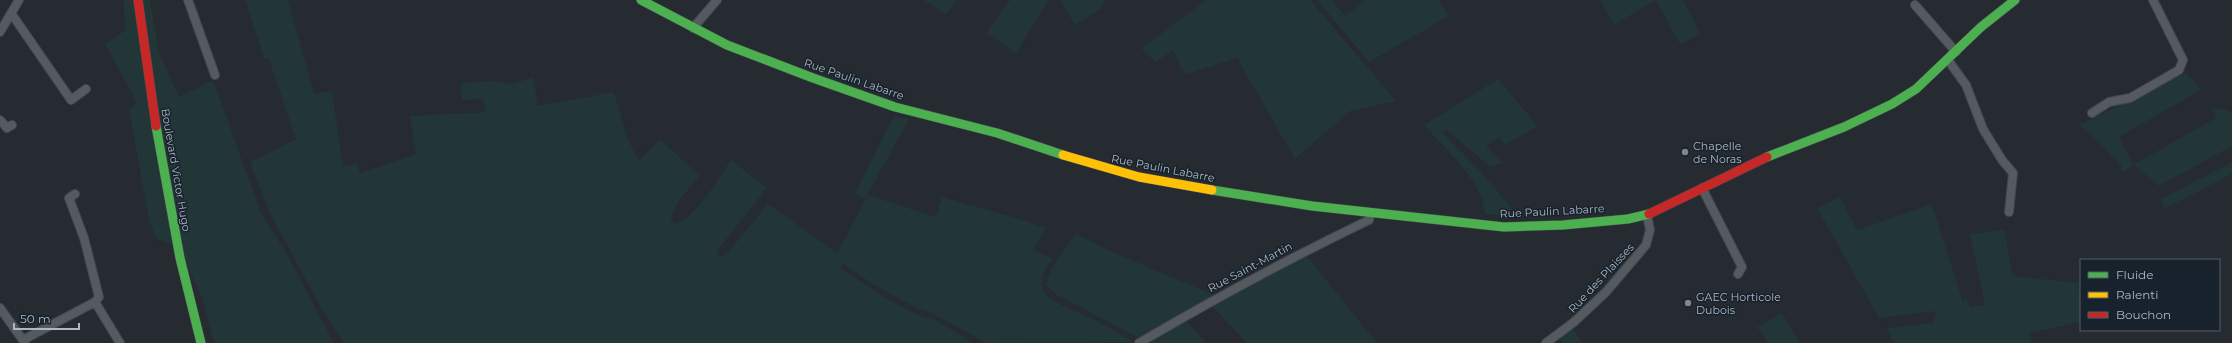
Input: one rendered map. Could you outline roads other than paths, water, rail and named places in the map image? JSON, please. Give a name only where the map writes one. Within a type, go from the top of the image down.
[{"type":"street","points":[[0,32],[19,0]]},
{"type":"street","name":"Boulevard Victor Hugo","points":[[138,0],[161,163],[177,249],[201,343]]},
{"type":"street","points":[[188,0],[215,75]]},
{"type":"street","name":"Rue Paulin Labarre","points":[[641,0],[693,28],[778,65],[887,104],[997,133],[1106,169],[1254,198],[1370,213],[1522,227],[1628,219],[1646,215],[1758,161],[1844,127],[1892,104],[1916,89],[1981,27],[2015,1]]},
{"type":"street","points":[[693,28],[717,0]]},
{"type":"street","points":[[2092,113],[2109,102],[2130,98],[2179,70],[2183,60],[2153,0]]},
{"type":"street","points":[[1915,5],[1956,52]]},
{"type":"street","points":[[12,13],[71,100],[86,89]]},
{"type":"street","points":[[1948,60],[1966,85],[1983,129],[2002,160],[2013,173],[2008,212]]},
{"type":"street","points":[[0,120],[7,128],[12,125]]},
{"type":"street","points":[[1702,188],[1742,267],[1738,274]]},
{"type":"street","points":[[0,308],[24,342],[95,302],[99,297],[84,238],[70,198],[75,194]]},
{"type":"street","name":"Rue Saint-Martin","points":[[1139,343],[1208,302],[1303,252],[1369,220],[1370,213]]},
{"type":"street","name":"Rue des Plaisses","points":[[1546,343],[1585,312],[1612,285],[1646,245],[1650,230],[1646,215]]},
{"type":"street","points":[[95,302],[120,343]]},
{"type":"place","name":"Chapelle de Noras","points":[[1685,152]]},
{"type":"place","name":"GAEC Horticole Dubois","points":[[1688,303]]}]
